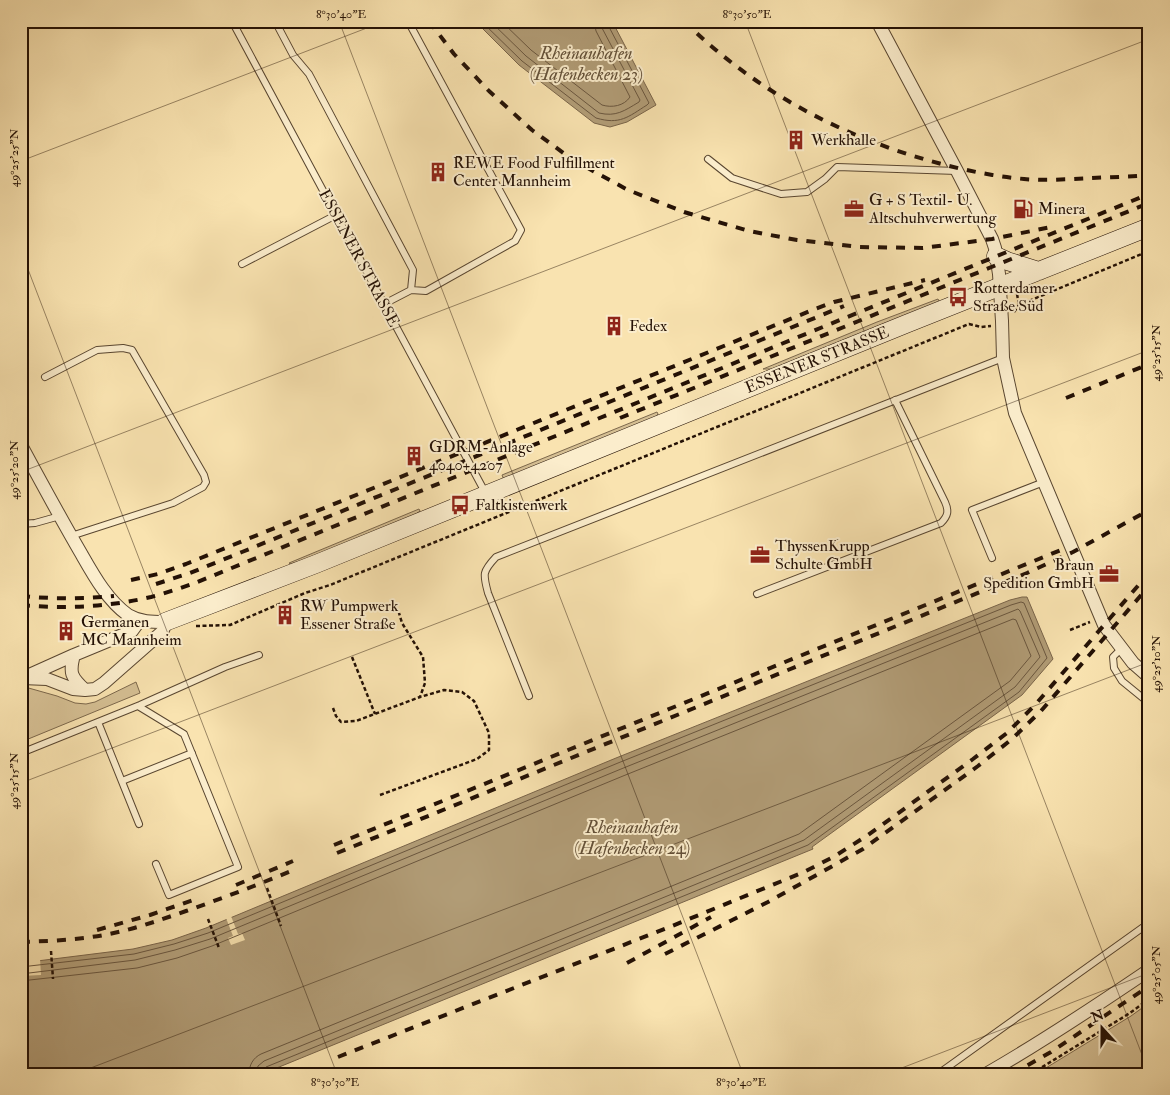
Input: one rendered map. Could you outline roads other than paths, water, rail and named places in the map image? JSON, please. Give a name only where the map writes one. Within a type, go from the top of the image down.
[{"type":"street","points":[[877,21],[992,239],[1000,287],[1003,358],[1015,412],[1101,618],[1133,663],[1149,677]]},
{"type":"street","name":"ESSENER STRASSE","points":[[166,621],[316,564],[1149,227]]},
{"type":"street","points":[[996,256],[1039,271]]},
{"type":"street","points":[[21,445],[71,536],[94,575],[110,597],[129,616],[146,622],[166,621],[162,632],[95,689],[73,689],[47,679],[22,678]]},
{"type":"street","points":[[22,678],[132,630],[140,620]]},
{"type":"street","points":[[74,654],[70,667],[74,680],[85,690]]},
{"type":"street","points":[[986,1074],[1094,1008],[1149,970]]},
{"type":"lane","name":"ESSENER STRASSE","points":[[232,21],[486,495]]},
{"type":"lane","points":[[275,21],[293,55],[309,74],[413,270],[411,290]]},
{"type":"lane","points":[[384,304],[411,290],[426,291],[515,241],[521,230],[408,21]]},
{"type":"lane","points":[[708,159],[732,178],[781,194],[807,192],[825,179],[837,166],[957,171]]},
{"type":"lane","points":[[242,264],[336,215]]},
{"type":"lane","points":[[45,377],[97,350],[123,348],[132,350],[204,475],[206,482],[203,487],[172,504],[71,536]]},
{"type":"lane","points":[[529,696],[484,580],[485,570],[496,557],[1003,358]]},
{"type":"lane","points":[[757,594],[941,523],[947,517],[946,502],[895,400]]},
{"type":"lane","points":[[992,558],[972,510],[1044,482]]},
{"type":"lane","points":[[21,524],[60,516]]},
{"type":"lane","points":[[1122,648],[1112,657],[1114,668],[1122,681],[1149,703]]},
{"type":"lane","points":[[21,752],[138,706],[260,654]]},
{"type":"lane","points":[[138,706],[184,734],[238,867],[169,896],[156,864]]},
{"type":"lane","points":[[98,722],[139,824]]},
{"type":"lane","points":[[122,781],[192,753]]},
{"type":"lane","points":[[938,1074],[1149,923]]},
{"type":"water","name":"Rheinauhafen (Hafenbecken 23)","points":[[475,21],[612,21],[656,105],[627,122],[610,127],[594,123],[519,65]]},
{"type":"water","name":"Rheinauhafen (Hafenbecken 24)","points":[[1027,597],[1053,659],[1022,695],[812,847],[813,849],[262,1074],[21,1074],[21,963],[133,949],[172,940],[206,928],[616,758],[1010,600]]},
{"type":"railway","points":[[429,21],[454,54],[489,91],[532,130],[573,160],[628,190],[684,212],[749,231],[797,240],[859,247],[923,248],[992,239],[1056,226]]},
{"type":"railway","points":[[684,21],[731,63],[782,98],[865,139],[895,150],[959,168],[991,175],[1024,179],[1058,180],[1149,175]]},
{"type":"railway","points":[[21,605],[70,607],[119,603],[151,597],[195,583],[1149,194]]},
{"type":"railway","points":[[620,418],[1149,203]]},
{"type":"railway","points":[[131,580],[158,574],[186,564],[815,309],[834,302],[925,280]]},
{"type":"railway","points":[[156,584],[190,573],[242,552],[844,306]]},
{"type":"railway","points":[[1066,398],[1149,364]]},
{"type":"railway","points":[[337,853],[1027,573],[1073,552],[1149,510]]},
{"type":"railway","points":[[334,845],[1061,550]]},
{"type":"railway","points":[[338,1057],[672,926],[804,872],[835,856],[868,835],[1007,733],[1035,705],[1149,573]]},
{"type":"railway","points":[[665,954],[768,902],[863,849],[978,766],[1012,739],[1041,711],[1149,586]]},
{"type":"railway","points":[[21,596],[44,598],[114,596]]},
{"type":"railway","points":[[236,885],[293,861]]},
{"type":"railway","points":[[21,942],[87,938],[128,930],[200,906],[296,869]]},
{"type":"railway","points":[[97,930],[150,915],[199,898]]},
{"type":"railway","points":[[627,963],[711,917]]},
{"type":"railway","points":[[1012,1074],[1051,1052],[1149,986]]},
{"type":"place","name":"Werkhalle","points":[[796,140]]},
{"type":"place","name":"REWE Food Fulfillment Center Mannheim","points":[[438,172]]},
{"type":"place","name":"G + S Textil- U. Altschuhverwertung","points":[[854,209]]},
{"type":"place","name":"Minera","points":[[1023,209]]},
{"type":"place","name":"Rotterdamer Straße Süd","points":[[958,297]]},
{"type":"place","name":"Fedex","points":[[614,326]]},
{"type":"place","name":"GDRM-Anlage 4040+4207","points":[[414,456]]},
{"type":"place","name":"Faltkistenwerk","points":[[460,505]]},
{"type":"place","name":"ThyssenKrupp Schulte GmbH","points":[[760,555]]},
{"type":"place","name":"Braun Spedition GmbH","points":[[1109,574]]},
{"type":"place","name":"RW Pumpwerk Essener Straße","points":[[285,615]]},
{"type":"place","name":"Germanen MC Mannheim","points":[[66,631]]}]
